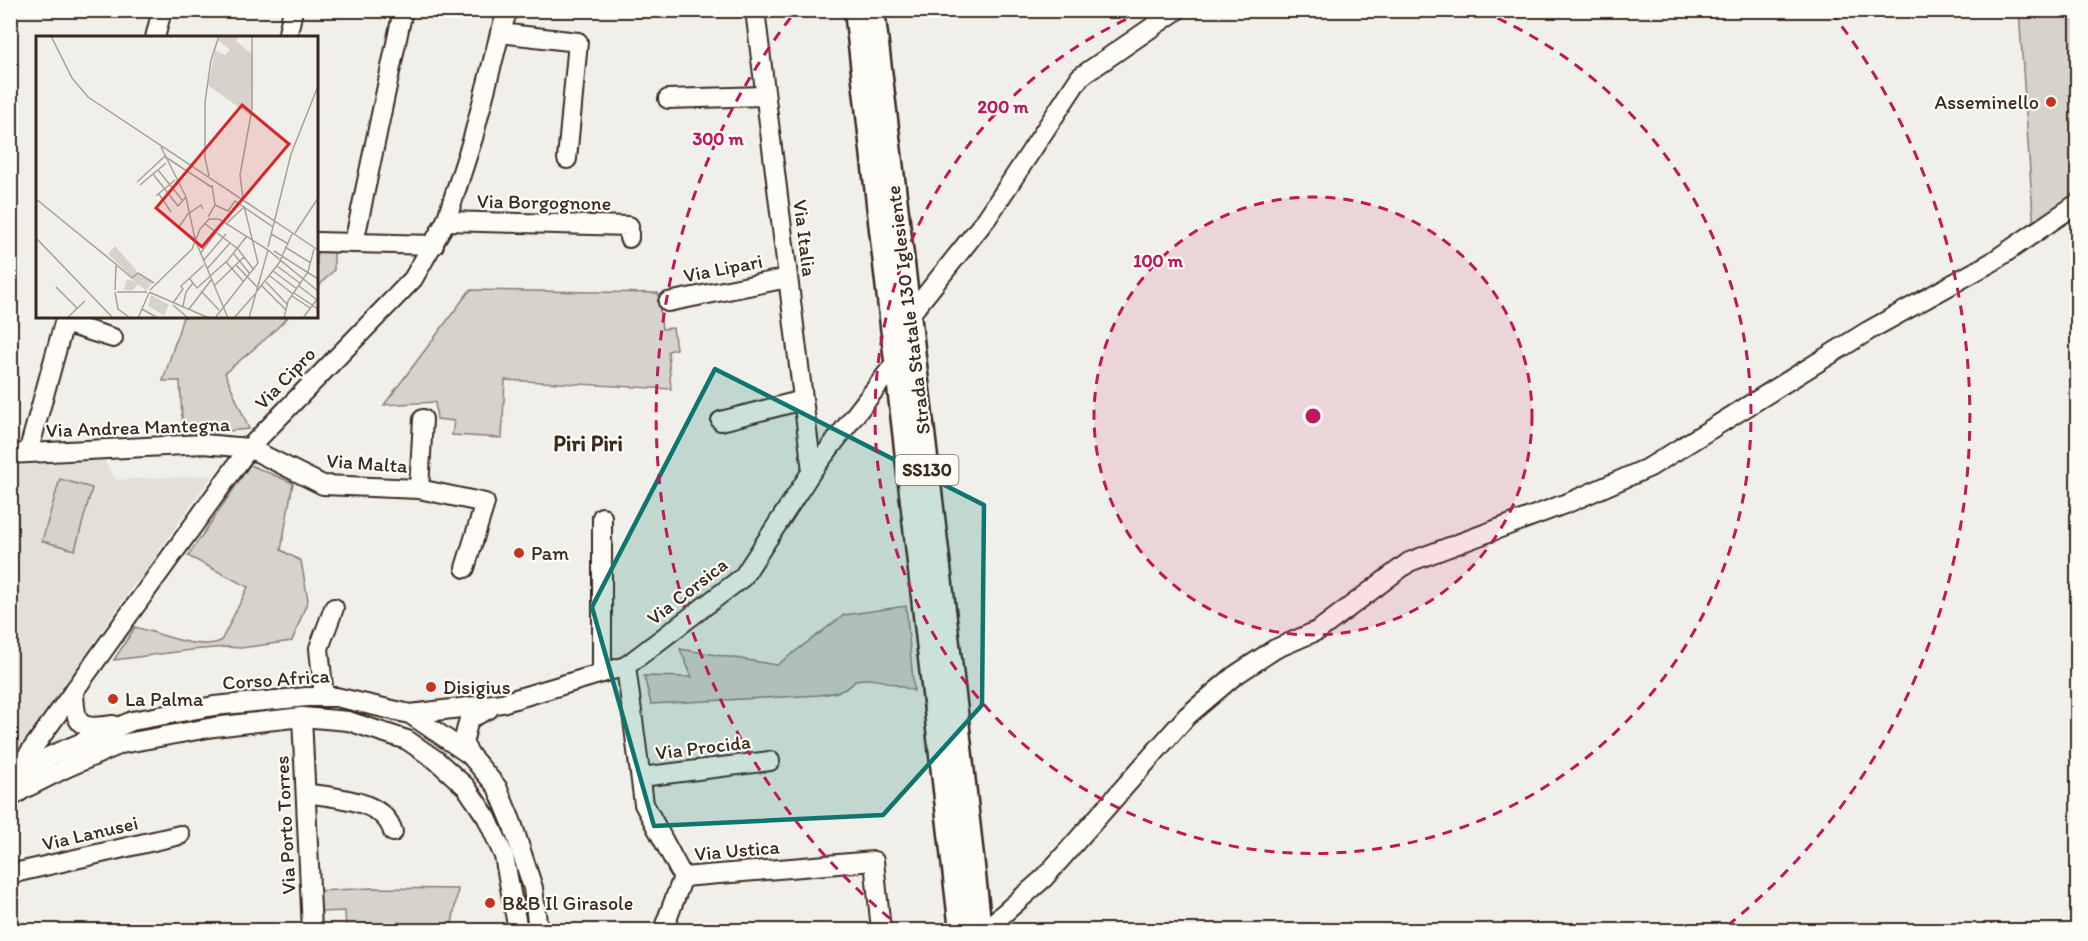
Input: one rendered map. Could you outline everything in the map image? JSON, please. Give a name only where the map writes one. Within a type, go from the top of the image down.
[{"type":"main road","name":"Strada Statale 130 Iglesiente","points":[[856,10],[961,930]]},
{"type":"main road","name":"Strada Statale 130 Iglesiente","points":[[873,10],[980,930]]},
{"type":"street","points":[[156,36],[162,10]]},
{"type":"street","points":[[287,36],[293,10]]},
{"type":"street","points":[[354,243],[403,10]]},
{"type":"street","name":"Via Cipro","points":[[14,786],[74,691],[249,448],[413,279],[446,221],[473,138],[508,10]]},
{"type":"street","name":"Via Italia","points":[[755,10],[812,471]]},
{"type":"street","points":[[909,316],[987,218],[1080,77],[1177,10]]},
{"type":"street","points":[[500,33],[578,42],[567,159]]},
{"type":"street","points":[[668,99],[764,96]]},
{"type":"street","points":[[984,930],[1044,878],[1187,716],[1242,670],[1275,649],[1319,630],[1409,562],[1570,502],[1650,467],[1868,331],[1992,262],[2078,203]]},
{"type":"street","name":"Via Borgognone","points":[[446,221],[629,226],[629,238]]},
{"type":"street","points":[[318,242],[434,245]]},
{"type":"street","name":"Via Lipari","points":[[668,302],[788,279]]},
{"type":"street","name":"Via Andrea Mantegna","points":[[112,338],[64,323],[19,454],[203,444],[249,448]]},
{"type":"street","name":"Via Corsica","points":[[410,714],[502,703],[626,666],[743,577],[812,471],[896,362]]},
{"type":"street","points":[[721,421],[803,400]]},
{"type":"street","name":"Via Malta","points":[[419,489],[423,419]]},
{"type":"street","name":"Via Malta","points":[[249,448],[323,485],[419,489],[485,503],[465,568]]},
{"type":"street","points":[[602,517],[602,673]]},
{"type":"street","points":[[324,697],[319,648],[334,608]]},
{"type":"street","name":"Via Ustica","points":[[626,666],[644,804],[683,877],[874,861],[880,930]]},
{"type":"street","points":[[74,691],[75,712],[80,722],[91,728],[132,722]]},
{"type":"street","name":"Via Cipro","points":[[52,754],[74,691]]},
{"type":"street","name":"Corso Africa","points":[[14,786],[52,754],[132,722],[214,706],[336,697],[410,714],[470,755],[497,787],[512,823],[533,888],[538,930]]},
{"type":"street","points":[[442,736],[469,719],[502,703]]},
{"type":"street","name":"Corso Africa","points":[[14,786],[121,744],[214,727],[303,717],[348,721],[410,742],[436,760],[459,781],[487,818],[504,856],[518,930]]},
{"type":"street","name":"Via Porto Torres","points":[[303,717],[312,930]]},
{"type":"street","points":[[469,719],[463,743],[470,755]]},
{"type":"street","name":"Corso Africa","points":[[410,742],[442,736]]},
{"type":"street","name":"Via Procida","points":[[640,777],[770,761]]},
{"type":"street","points":[[306,793],[346,799],[378,810],[390,820],[393,832]]},
{"type":"street","name":"Via Lanusei","points":[[10,874],[180,835]]},
{"type":"street","points":[[663,930],[683,877]]},
{"type":"highlighted area","points":[[715,369],[984,505],[982,705],[883,815],[654,826],[592,607]]},
{"type":"shaded area","name":"Asseminello","points":[[2019,11],[2077,11],[2077,194],[2034,230]]},
{"type":"shaded area","points":[[318,250],[334,250],[334,270],[318,287]]},
{"type":"shaded area","points":[[470,290],[658,293],[662,329],[673,328],[676,349],[668,351],[671,389],[505,380],[502,438],[452,435],[454,421],[437,419],[435,402],[384,405]]},
{"type":"shaded area","points":[[183,318],[287,318],[225,373],[249,429],[183,435],[180,381],[163,381]]},
{"type":"shaded area","points":[[103,460],[116,480],[212,475],[157,553],[160,555],[141,582],[137,580],[16,757],[11,761],[11,466]]},
{"type":"shaded area","points":[[250,465],[293,483],[281,550],[301,561],[308,600],[292,641],[114,660],[135,627],[190,643],[212,644],[221,641],[248,587],[188,556]]},
{"type":"shaded area","points":[[60,479],[92,488],[75,550],[42,541]]},
{"type":"shaded area","points":[[906,606],[914,691],[885,682],[863,679],[856,680],[849,687],[840,691],[820,695],[651,704],[644,676],[692,677],[680,649],[777,665],[844,615]]},
{"type":"shaded area","points":[[372,888],[458,889],[451,930],[346,930],[345,911],[318,912],[318,891]]},
{"type":"place","name":"Asseminello","points":[[2051,102]]},
{"type":"place","name":"Pam","points":[[519,553]]},
{"type":"place","name":"Disigius","points":[[431,687]]},
{"type":"place","name":"La Palma","points":[[113,699]]},
{"type":"place","name":"B&B Il Girasole","points":[[490,903]]},
{"type":"district","name":"Piri Piri","points":[[588,443]]}]
